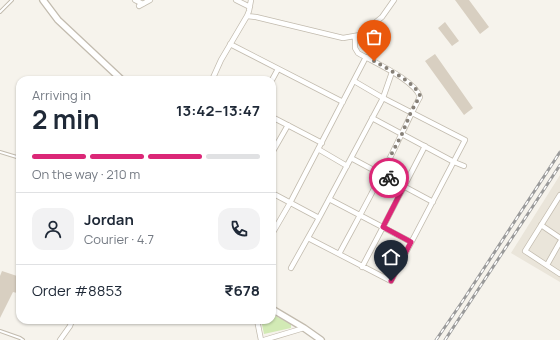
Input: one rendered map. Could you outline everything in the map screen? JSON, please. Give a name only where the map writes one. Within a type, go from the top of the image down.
[{"type":"street","points":[[43,0],[58,20],[118,76]]},
{"type":"street","points":[[135,0],[141,5],[150,0]]},
{"type":"street","points":[[236,0],[250,7]]},
{"type":"street","points":[[214,76],[230,44],[247,16],[251,0]]},
{"type":"street","points":[[247,16],[343,38],[360,35],[382,17],[394,0]]},
{"type":"street","points":[[339,254],[402,134],[411,112],[420,96],[419,92],[405,80],[358,53],[355,48],[355,36]]},
{"type":"street","points":[[230,44],[343,102]]},
{"type":"street","points":[[276,227],[322,143],[366,57]]},
{"type":"street","points":[[274,76],[278,68]]},
{"type":"street","points":[[291,268],[383,98],[392,72]]},
{"type":"street","points":[[308,238],[391,281],[465,140],[383,98],[354,81]]},
{"type":"street","points":[[372,118],[464,166]]},
{"type":"street","points":[[276,119],[322,143]]},
{"type":"street","points":[[276,146],[288,125]]},
{"type":"street","points":[[362,267],[425,146]]},
{"type":"street","points":[[318,149],[347,166]]},
{"type":"street","points":[[351,158],[433,202]]},
{"type":"street","points":[[276,195],[319,218]]},
{"type":"street","points":[[560,196],[558,204],[541,225],[524,251],[560,274]]},
{"type":"street","points":[[329,198],[411,242]]},
{"type":"street","points":[[541,225],[560,238]]},
{"type":"street","points":[[547,265],[560,242]]},
{"type":"street","points":[[276,312],[304,328],[321,340]]},
{"type":"street","points":[[60,340],[71,324]]},
{"type":"street","points":[[258,324],[263,340],[304,328]]},
{"type":"lane","points":[[0,12],[12,0]]},
{"type":"lane","points":[[0,152],[16,157]]},
{"type":"lane","points":[[0,331],[23,340]]},
{"type":"shaded area","points":[[560,175],[560,282],[511,253]]},
{"type":"green space","points":[[276,316],[291,324],[291,328],[264,334],[262,324],[276,324]]},
{"type":"building","points":[[455,0],[469,0],[489,27],[480,34]]},
{"type":"building","points":[[445,22],[459,41],[452,46],[438,28]]},
{"type":"building","points":[[435,54],[473,108],[464,115],[425,61]]},
{"type":"building","points":[[2,271],[16,276],[16,293],[13,292],[0,318],[0,276]]},
{"type":"railway","points":[[436,340],[560,152]]},
{"type":"railway","points":[[445,340],[560,165]]},
{"type":"way so far","points":[[374,61],[405,80],[419,92],[420,96],[381,174],[389,178]]},
{"type":"route","points":[[389,178],[404,186],[383,227],[411,242],[391,281]]}]
